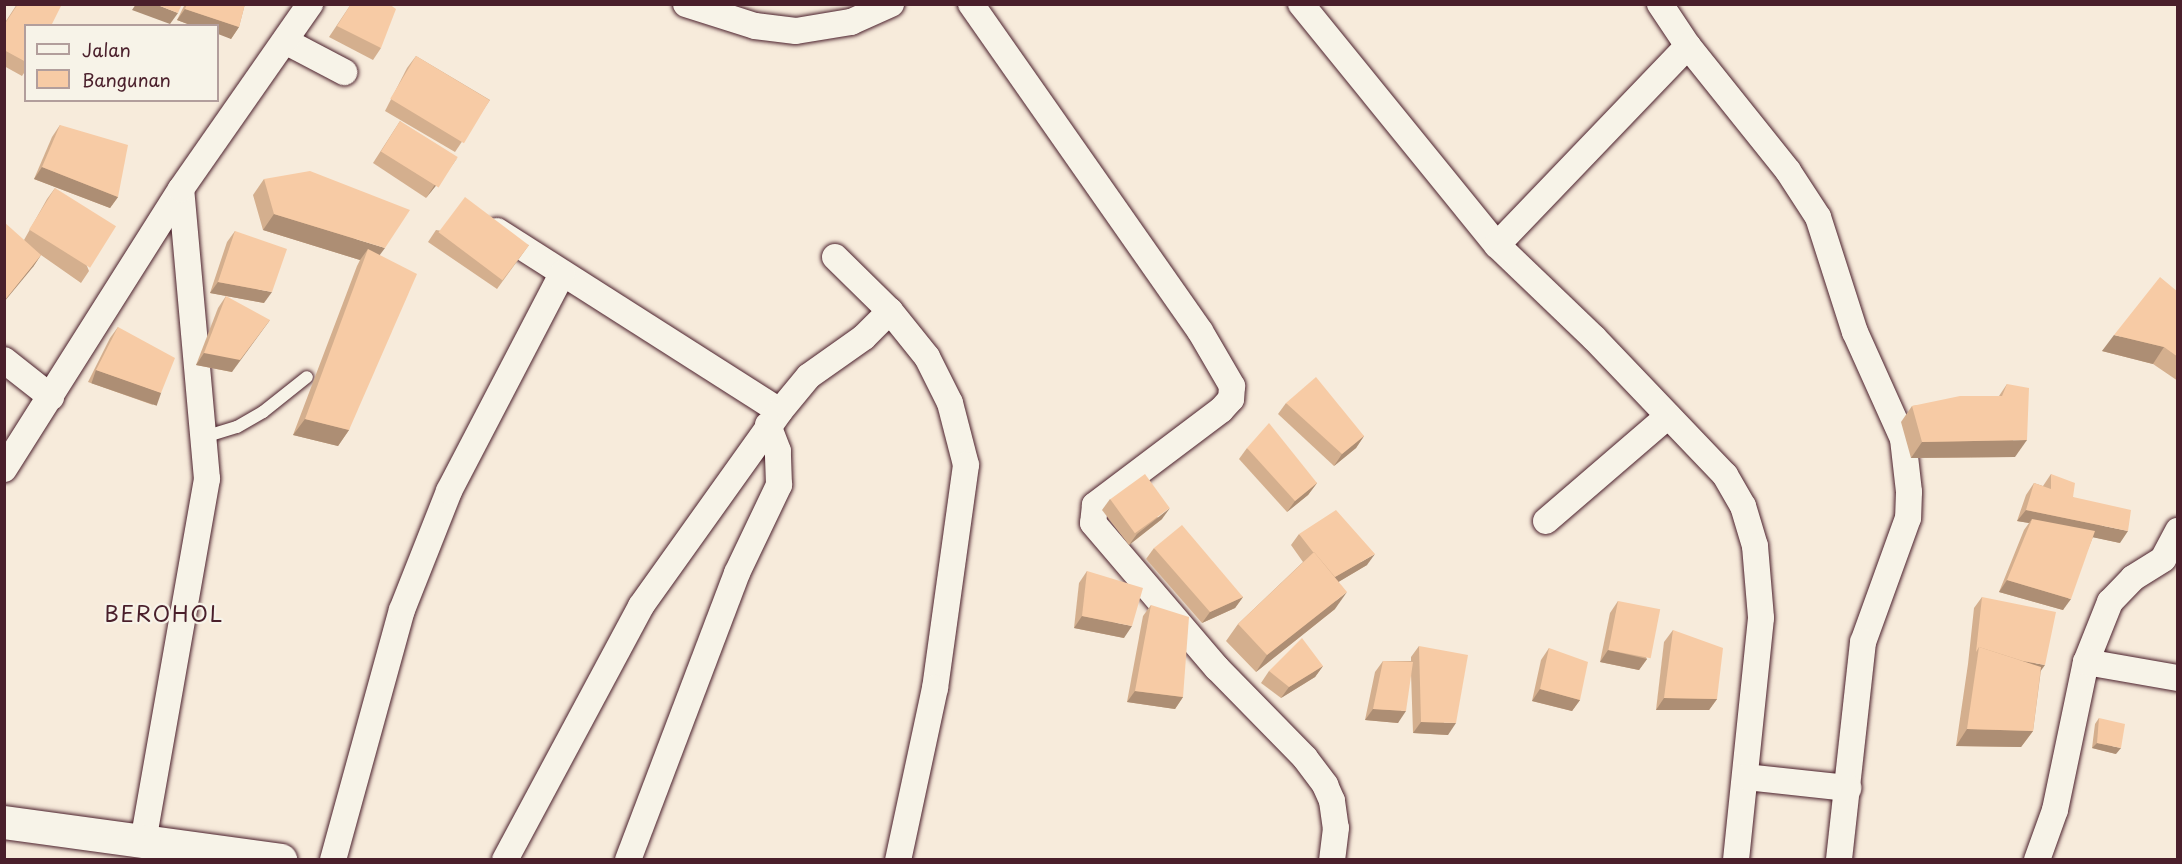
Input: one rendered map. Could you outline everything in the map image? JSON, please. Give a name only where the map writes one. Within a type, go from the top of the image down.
[{"type":"main road","points":[[4,822],[280,860]]},
{"type":"street","points":[[4,469],[181,189],[310,4]]},
{"type":"street","points":[[686,4],[755,26],[796,31],[851,22],[891,4]]},
{"type":"street","points":[[971,4],[1200,330],[1232,386],[1231,399],[1221,410],[1095,505],[1093,523],[1217,668],[1305,758],[1325,785],[1332,801],[1336,828],[1332,860]]},
{"type":"street","points":[[1301,4],[1497,245],[1725,475],[1743,506],[1755,546],[1761,618],[1736,860]]},
{"type":"street","points":[[1660,4],[1688,46],[1788,171],[1818,217],[1855,332],[1903,439],[1908,462],[1908,518],[1866,630],[1839,860]]},
{"type":"street","points":[[285,41],[344,72]]},
{"type":"street","points":[[1497,245],[1688,46]]},
{"type":"street","points":[[143,842],[205,498],[204,437],[181,189]]},
{"type":"street","points":[[492,228],[774,418],[779,485],[737,573],[628,860]]},
{"type":"street","points":[[835,257],[890,311],[939,380],[956,421],[966,465],[935,688],[898,860]]},
{"type":"street","points":[[333,860],[402,610],[449,491],[562,274]]},
{"type":"street","points":[[505,860],[641,606],[774,418],[809,376],[858,342],[890,311]]},
{"type":"street","points":[[4,360],[51,397]]},
{"type":"street","points":[[1546,521],[1668,416]]},
{"type":"street","points":[[2037,860],[2055,810],[2086,662],[2110,602],[2133,578],[2163,559],[2178,531]]},
{"type":"street","points":[[2086,662],[2178,678]]},
{"type":"street","points":[[1746,777],[1848,788]]},
{"type":"lane","points":[[204,437],[237,427],[263,412],[307,377]]},
{"type":"building","points":[[18,4],[62,4],[52,24],[24,24],[24,61],[4,50],[4,25]]},
{"type":"building","points":[[155,4],[182,4],[178,13]]},
{"type":"building","points":[[187,4],[245,4],[239,27],[185,9]]},
{"type":"building","points":[[351,4],[389,4],[396,9],[381,48],[337,26]]},
{"type":"building","points":[[416,56],[490,100],[464,143],[390,99]]},
{"type":"building","points":[[400,121],[458,157],[439,188],[381,152]]},
{"type":"building","points":[[60,125],[128,145],[118,197],[42,167]]},
{"type":"building","points":[[310,171],[410,210],[385,248],[274,214],[264,179]]},
{"type":"building","points":[[55,188],[116,226],[90,268],[29,230]]},
{"type":"building","points":[[465,197],[529,245],[502,280],[439,232]]},
{"type":"building","points":[[4,222],[41,255],[5,300],[4,300]]},
{"type":"building","points":[[235,231],[287,249],[272,292],[218,282]]},
{"type":"building","points":[[368,249],[417,274],[349,430],[305,419]]},
{"type":"building","points":[[2160,277],[2178,292],[2178,357],[2164,347],[2114,335]]},
{"type":"building","points":[[226,296],[270,320],[240,360],[204,353]]},
{"type":"building","points":[[118,327],[175,358],[161,393],[96,370]]},
{"type":"building","points":[[1316,377],[1364,436],[1342,454],[1286,403]]},
{"type":"building","points":[[2007,384],[2029,388],[2027,440],[1922,442],[1912,406],[1960,396],[2002,396]]},
{"type":"building","points":[[1269,423],[1317,483],[1295,501],[1247,448]]},
{"type":"building","points":[[1145,474],[1170,508],[1135,533],[1110,499]]},
{"type":"building","points":[[2051,474],[2075,483],[2073,497],[2131,510],[2128,531],[2026,510],[2034,483],[2051,489]]},
{"type":"building","points":[[1336,510],[1375,554],[1335,577],[1299,534]]},
{"type":"building","points":[[2032,519],[2095,531],[2071,599],[2007,580]]},
{"type":"building","points":[[1182,525],[1243,597],[1210,612],[1154,548]]},
{"type":"building","points":[[1314,552],[1347,592],[1267,655],[1238,624]]},
{"type":"building","points":[[1087,571],[1143,588],[1132,626],[1082,616]]},
{"type":"building","points":[[1982,597],[2056,612],[2045,665],[2023,661],[1979,647],[1976,652]]},
{"type":"building","points":[[1618,601],[1660,609],[1651,658],[1608,650]]},
{"type":"building","points":[[1151,605],[1189,617],[1183,697],[1135,691]]},
{"type":"building","points":[[1673,630],[1723,648],[1717,699],[1664,698]]},
{"type":"building","points":[[1302,638],[1323,666],[1289,687],[1269,671]]},
{"type":"building","points":[[1419,646],[1468,655],[1456,723],[1421,722]]},
{"type":"building","points":[[1979,647],[2041,667],[2033,731],[1967,729]]},
{"type":"building","points":[[1549,648],[1588,662],[1580,700],[1540,689]]},
{"type":"building","points":[[1383,661],[1413,662],[1406,711],[1373,709]]},
{"type":"building","points":[[2099,718],[2125,724],[2121,748],[2097,743]]},
{"type":"district","name":"BEROHOL","points":[[164,613]]}]
